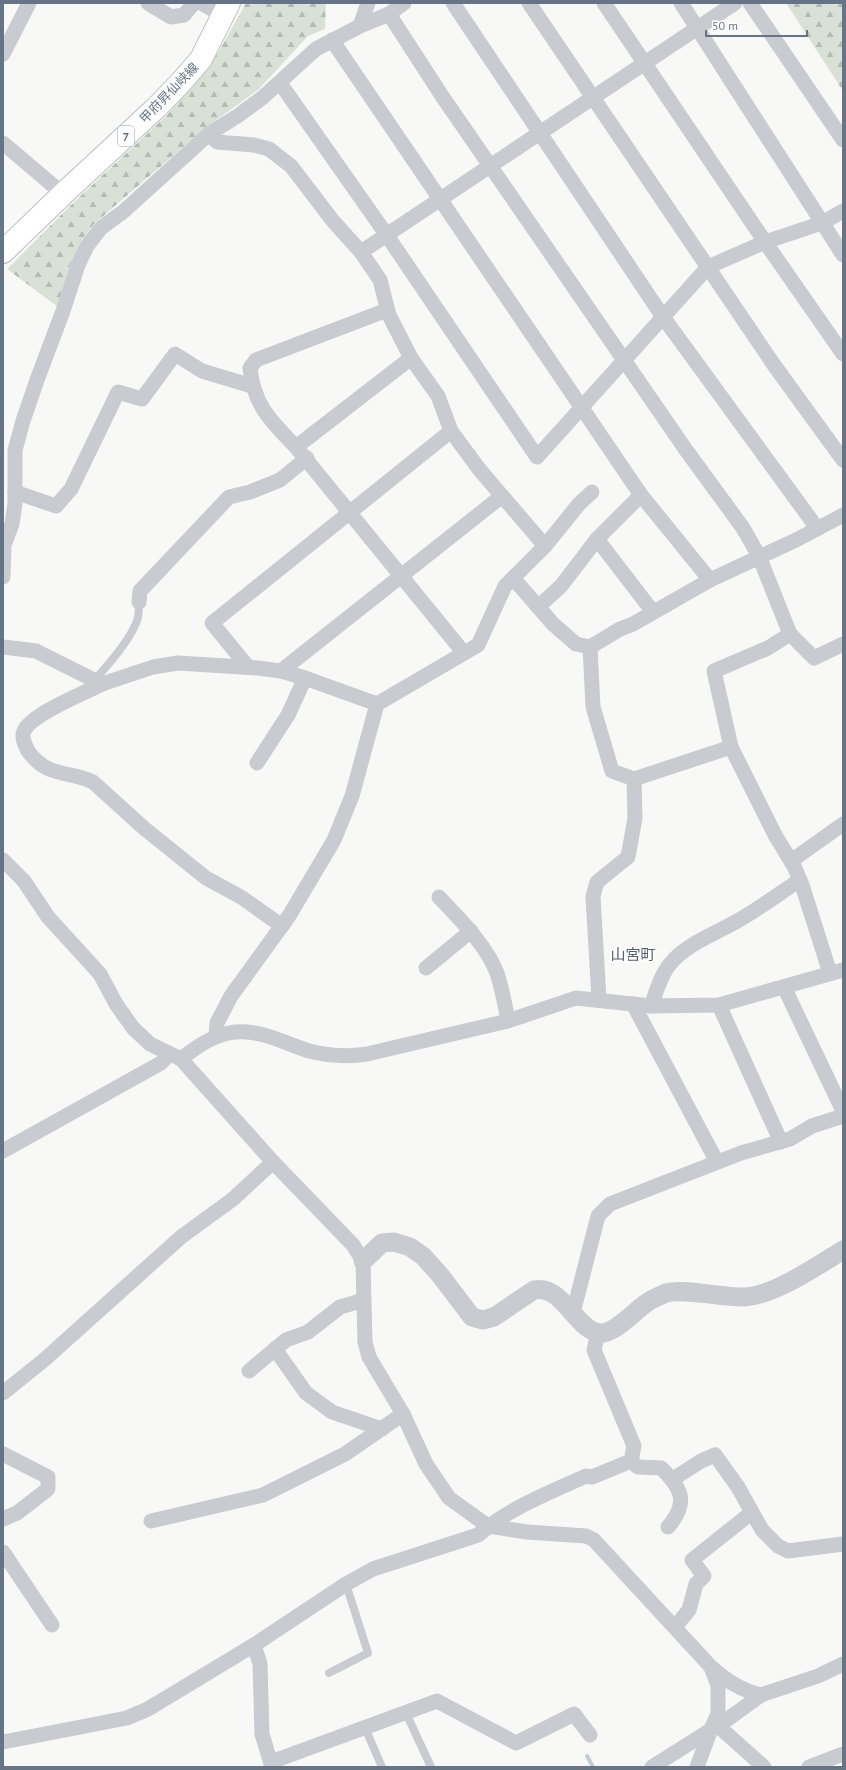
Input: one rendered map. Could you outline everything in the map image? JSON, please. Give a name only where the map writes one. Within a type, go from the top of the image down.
[{"type":"main road","name":"甲府昇仙峡線","points":[[3,252],[157,107],[183,80],[201,59],[227,9]]},
{"type":"street","points":[[3,54],[29,3]]},
{"type":"street","points":[[148,3],[171,17],[184,15],[194,3]]},
{"type":"street","points":[[201,3],[227,9]]},
{"type":"street","points":[[360,26],[368,3]]},
{"type":"street","points":[[3,578],[4,544],[12,524],[15,492],[16,450],[23,421],[78,265],[87,246],[101,228],[124,211],[209,134],[239,115],[280,83],[316,48],[360,26],[389,14],[404,3]]},
{"type":"street","points":[[453,3],[541,132],[663,316],[817,528]]},
{"type":"street","points":[[529,3],[774,365],[843,460]]},
{"type":"street","points":[[604,3],[765,242],[843,354]]},
{"type":"street","points":[[681,3],[843,255]]},
{"type":"street","points":[[361,252],[735,3]]},
{"type":"street","points":[[750,3],[843,140]]},
{"type":"street","points":[[389,14],[624,360],[686,450],[743,528],[760,556],[790,634],[814,658],[843,644]]},
{"type":"street","points":[[332,40],[641,495],[710,580]]},
{"type":"street","points":[[280,83],[386,234],[537,457],[708,267],[765,242],[822,223],[843,211]]},
{"type":"street","points":[[209,134],[217,142],[254,145],[269,149],[291,166],[333,221],[361,252],[380,280],[387,310],[411,358],[438,396],[451,430],[479,469],[545,546]]},
{"type":"street","points":[[3,143],[63,194]]},
{"type":"street","points":[[387,310],[256,360],[250,368],[252,386],[268,417],[301,452],[464,653]]},
{"type":"street","points":[[15,492],[56,506],[71,489],[118,392],[142,399],[175,354],[202,371],[252,386]]},
{"type":"street","points":[[139,602],[140,591],[229,497],[250,492],[280,480],[301,452],[411,358]]},
{"type":"street","points":[[248,667],[212,623],[451,430]]},
{"type":"street","points":[[216,1036],[217,1023],[231,996],[282,926],[334,840],[352,796],[377,704],[478,645],[505,586],[545,546],[579,504],[592,492]]},
{"type":"street","points":[[538,607],[561,586],[597,539],[641,495]]},
{"type":"street","points":[[281,671],[502,496]]},
{"type":"street","points":[[513,578],[553,624],[576,644],[590,648],[620,629],[710,580],[843,514]]},
{"type":"street","points":[[597,539],[653,612]]},
{"type":"street","points":[[3,1151],[161,1063],[195,1048],[216,1036],[231,1032],[249,1032],[310,1051],[345,1057],[399,1048],[508,1021],[576,998],[651,1006],[718,1005],[837,972],[800,880],[791,861],[775,835],[731,747],[714,672],[768,648],[790,634]]},
{"type":"street","points":[[3,647],[36,651],[99,682]]},
{"type":"street","points":[[590,648],[593,707],[612,771],[634,779],[731,747]]},
{"type":"street","points":[[282,926],[241,897],[206,878],[145,829],[93,782],[82,777],[49,769],[34,758],[24,745],[23,732],[28,723],[39,715],[99,682],[178,663],[248,667],[281,671],[377,704]]},
{"type":"street","points":[[256,763],[288,715],[305,678]]},
{"type":"street","points":[[599,1000],[593,896],[597,882],[628,857],[635,818],[634,779]]},
{"type":"street","points":[[791,861],[843,824]]},
{"type":"street","points":[[3,860],[24,881],[48,918],[100,974],[116,1004],[133,1028],[150,1044],[175,1056],[273,1162],[353,1245],[363,1261],[365,1342],[369,1357],[403,1414],[426,1464],[449,1498],[488,1526],[527,1532],[586,1536],[594,1540],[711,1667],[727,1681],[743,1690],[761,1696]]},
{"type":"street","points":[[651,1006],[661,980],[669,965],[678,956],[715,932],[739,920],[800,880]]},
{"type":"street","points":[[439,897],[471,931],[483,947],[496,972],[508,1021]]},
{"type":"street","points":[[426,968],[471,931]]},
{"type":"street","points":[[784,986],[843,1112]]},
{"type":"street","points":[[633,1004],[717,1162]]},
{"type":"street","points":[[718,1005],[781,1142]]},
{"type":"street","points":[[573,1313],[598,1216],[603,1210],[617,1201],[741,1153],[790,1139],[812,1126],[843,1116]]},
{"type":"street","points":[[3,1393],[44,1360],[181,1237],[233,1199],[273,1162]]},
{"type":"street","points":[[363,1261],[382,1244],[394,1242],[410,1247],[423,1256],[440,1275],[472,1317],[483,1320],[494,1317],[534,1290],[548,1290],[587,1327],[598,1333],[608,1331],[622,1323],[645,1304],[668,1293],[745,1297],[758,1294],[780,1286],[843,1250]]},
{"type":"street","points":[[249,1371],[286,1340],[308,1332],[340,1307],[364,1300]]},
{"type":"street","points":[[598,1333],[594,1350],[634,1446],[631,1461]]},
{"type":"street","points":[[275,1349],[306,1393],[332,1412],[382,1429]]},
{"type":"street","points":[[151,1521],[263,1495],[345,1454],[403,1414]]},
{"type":"street","points":[[3,1454],[48,1477],[48,1489],[17,1513],[3,1519]]},
{"type":"street","points":[[673,1479],[701,1461],[715,1455],[738,1487],[751,1513],[762,1530],[778,1546],[788,1551],[843,1544]]},
{"type":"street","points":[[631,1461],[638,1467],[661,1468],[673,1479],[681,1495],[681,1510],[668,1527]]},
{"type":"street","points":[[3,1742],[127,1718],[148,1709],[254,1646],[346,1584],[374,1569],[478,1535],[488,1526],[512,1510],[586,1476],[592,1478],[631,1461]]},
{"type":"street","points":[[675,1627],[689,1610],[696,1584],[704,1576],[692,1560],[751,1513]]},
{"type":"street","points":[[3,1552],[52,1625]]},
{"type":"street","points":[[254,1646],[260,1664],[262,1734],[271,1765],[437,1701],[516,1744],[574,1714],[590,1735]]},
{"type":"street","points":[[697,1767],[718,1714],[718,1685],[711,1667]]},
{"type":"street","points":[[652,1767],[761,1696],[839,1670]]},
{"type":"street","points":[[714,1727],[764,1767]]},
{"type":"street","points":[[808,1767],[843,1754]]},
{"type":"lane","points":[[99,682],[111,661],[132,632],[138,619],[139,602]]},
{"type":"lane","points":[[329,1673],[368,1653],[346,1584]]},
{"type":"lane","points":[[406,1713],[431,1767]]},
{"type":"lane","points":[[365,1728],[382,1767]]},
{"type":"green space","points":[[246,3],[326,3],[325,29],[308,36],[259,89],[204,129],[94,224],[81,241],[70,265],[58,307],[7,269],[73,203],[165,117],[201,77],[219,51]]},
{"type":"green space","points":[[786,3],[843,3],[843,91]]},
{"type":"waterway","points":[[587,1756],[593,1767]]},
{"type":"district","name":"山宮町","points":[[633,954]]}]
